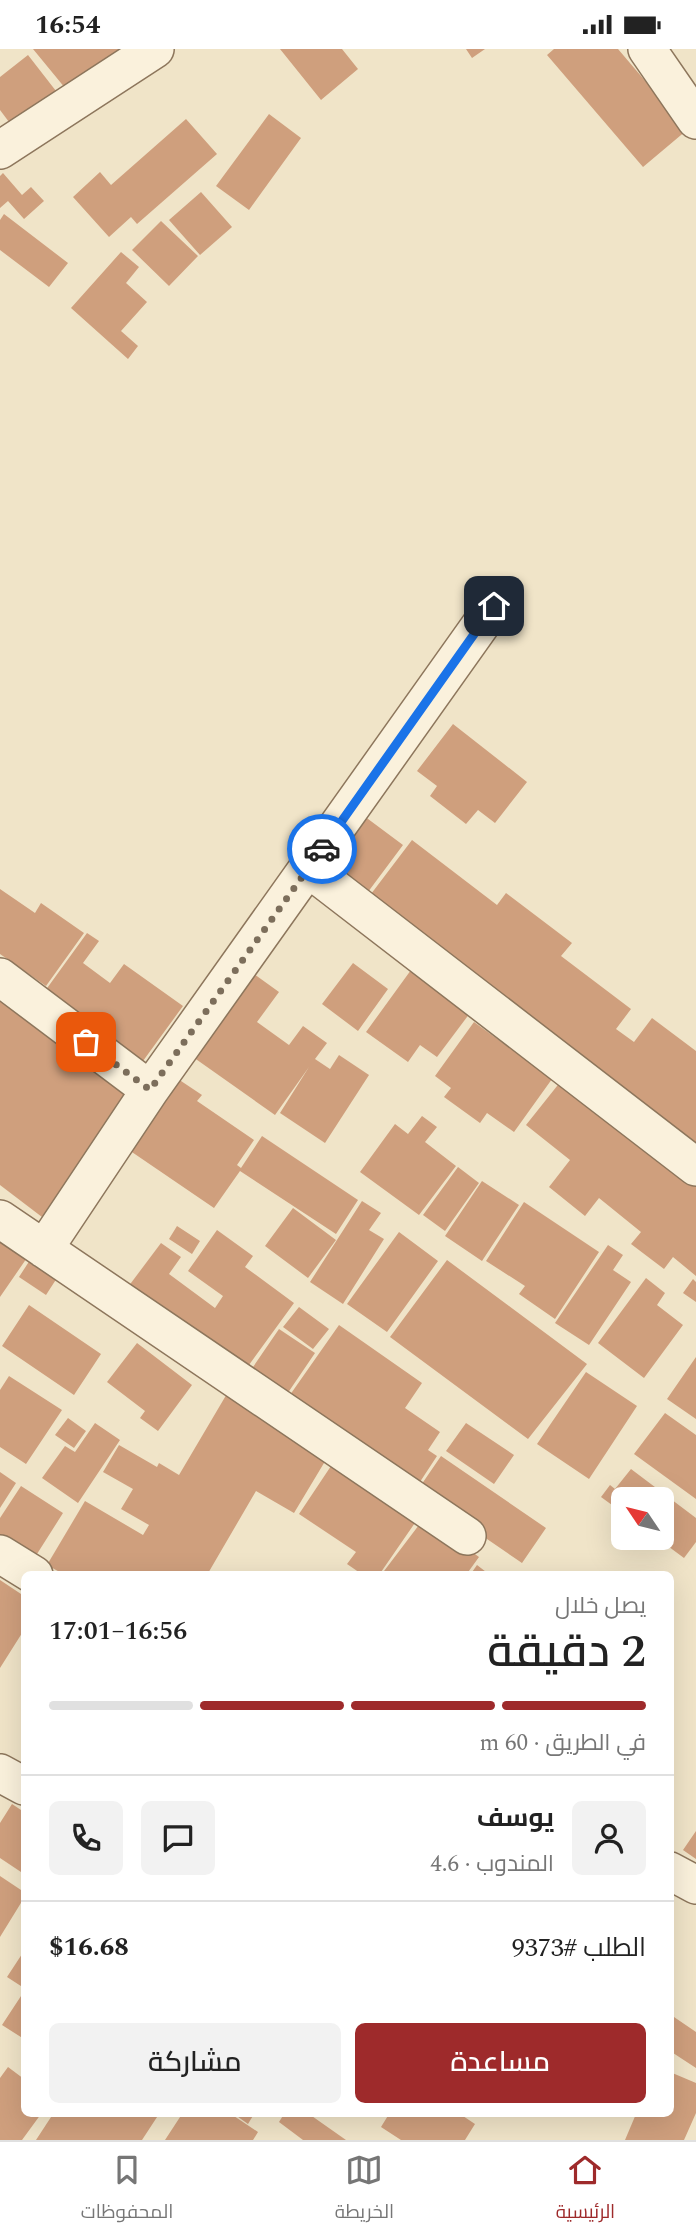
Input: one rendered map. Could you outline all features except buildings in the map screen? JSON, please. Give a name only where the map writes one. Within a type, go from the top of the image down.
[{"type":"street","points":[[0,150],[155,49]]},
{"type":"street","points":[[648,49],[696,120]]},
{"type":"street","points":[[44,1249],[150,1090],[494,606]]},
{"type":"street","points":[[308,868],[696,1167]]},
{"type":"street","points":[[0,977],[150,1090]]},
{"type":"street","points":[[0,1219],[467,1536]]},
{"type":"street","points":[[0,1554],[28,1571]]},
{"type":"street","points":[[0,1773],[21,1784]]},
{"type":"street","points":[[674,1873],[696,1885]]},
{"type":"way so far","points":[[86,1042],[150,1090],[322,849]]},
{"type":"route","points":[[322,849],[494,606]]}]
